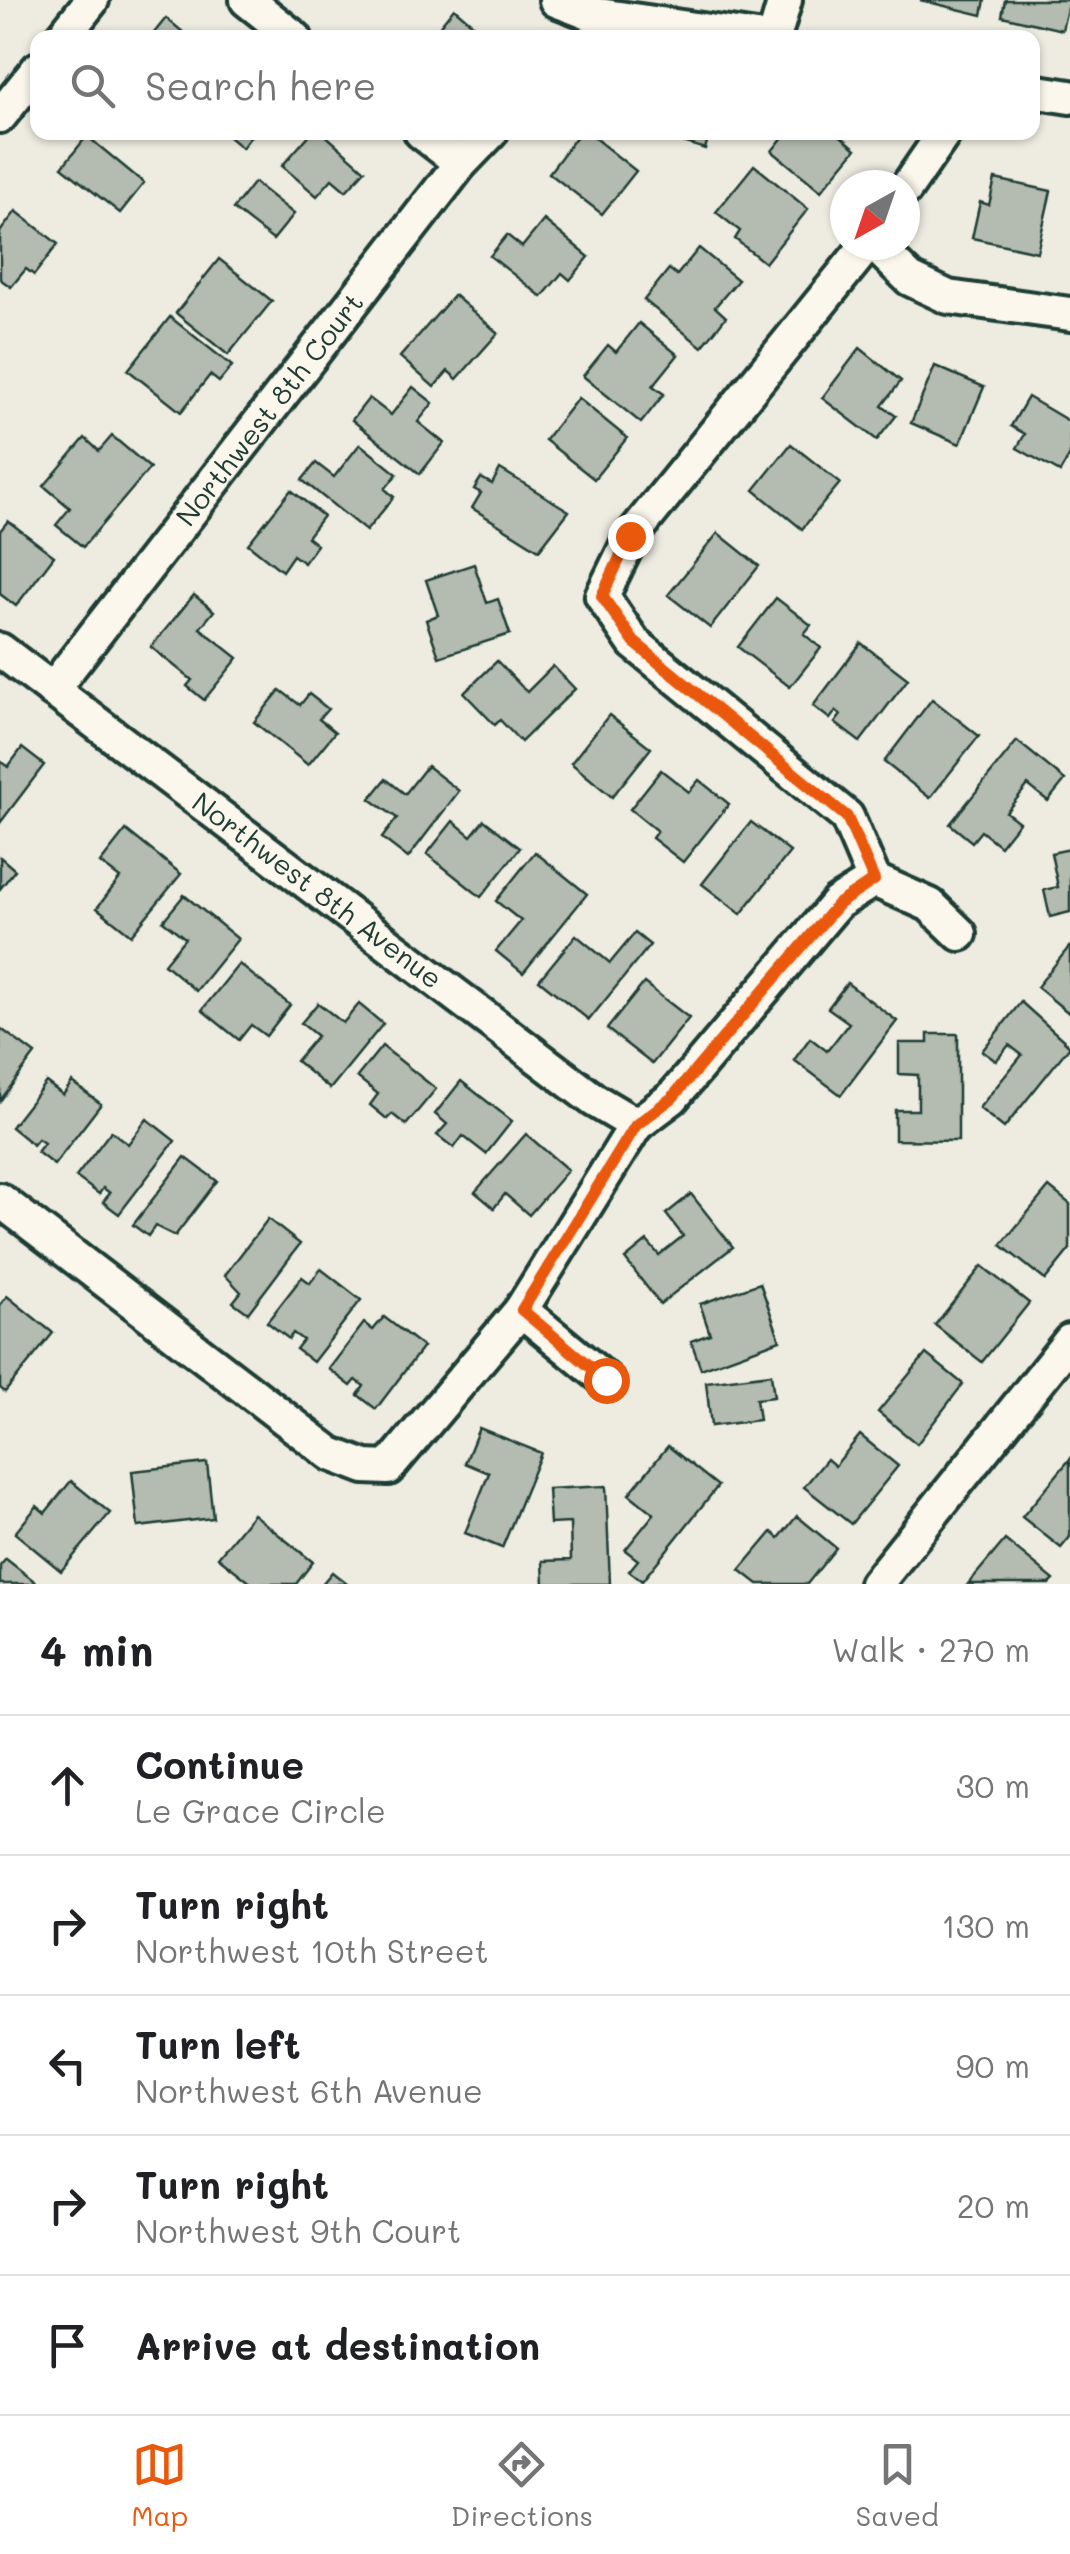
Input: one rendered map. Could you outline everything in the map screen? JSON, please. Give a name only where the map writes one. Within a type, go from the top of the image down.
[{"type":"street","points":[[68,30],[92,0]]},
{"type":"street","points":[[247,0],[285,30]]},
{"type":"street","points":[[556,0],[584,26],[642,30]]},
{"type":"street","points":[[776,30],[784,0]]},
{"type":"street","points":[[0,116],[30,79]]},
{"type":"street","points":[[1040,92],[1070,97]]},
{"type":"street","points":[[431,140],[461,163]]},
{"type":"street","name":"Northwest 8th Court","points":[[52,690],[461,163],[483,140]]},
{"type":"street","points":[[919,170],[939,140]]},
{"type":"street","points":[[854,260],[630,536],[603,593],[634,642],[847,817],[874,880],[930,905],[960,934]]},
{"type":"street","points":[[891,260],[910,278],[948,297],[1070,314]]},
{"type":"street","name":"Northwest 8th Avenue","points":[[0,650],[594,1100],[636,1125]]},
{"type":"street","points":[[0,1200],[331,1454],[365,1467],[388,1468],[522,1310],[636,1125],[672,1098],[838,904],[874,880]]},
{"type":"street","points":[[522,1310],[606,1380]]},
{"type":"street","points":[[876,1584],[1070,1342]]},
{"type":"building","points":[[920,0],[985,0],[982,15]]},
{"type":"building","points":[[1005,0],[1069,0],[1062,30],[1002,16]]},
{"type":"building","points":[[454,8],[480,30],[436,30]]},
{"type":"building","points":[[166,18],[180,30],[156,30]]},
{"type":"building","points":[[84,140],[92,140],[144,183],[120,213],[62,167]]},
{"type":"building","points":[[305,140],[331,140],[365,170],[346,191],[332,179],[317,196],[282,166]]},
{"type":"building","points":[[574,140],[597,140],[636,171],[602,214],[549,173]]},
{"type":"building","points":[[676,140],[708,140],[705,149]]},
{"type":"building","points":[[781,140],[845,140],[856,149],[838,170],[830,170],[830,180],[821,191],[772,151]]},
{"type":"building","points":[[754,165],[808,209],[765,263],[735,239],[740,231],[716,212]]},
{"type":"building","points":[[995,179],[1051,191],[1037,252],[972,238],[980,202],[989,205]]},
{"type":"building","points":[[254,182],[294,214],[273,240],[233,209]]},
{"type":"building","points":[[16,211],[58,244],[34,275],[26,269],[11,287],[0,279],[0,232]]},
{"type":"building","points":[[544,220],[589,257],[570,280],[562,273],[542,297],[490,256],[507,235],[522,247]]},
{"type":"building","points":[[699,248],[738,280],[715,307],[726,317],[702,347],[644,300],[669,269],[677,275]]},
{"type":"building","points":[[219,259],[272,301],[228,355],[176,313]]},
{"type":"building","points":[[454,295],[498,333],[457,379],[448,371],[434,387],[400,357]]},
{"type":"building","points":[[170,317],[232,366],[219,382],[210,375],[181,412],[128,370]]},
{"type":"building","points":[[639,323],[678,355],[653,386],[664,394],[641,423],[583,376],[608,345],[616,352]]},
{"type":"building","points":[[860,348],[901,381],[882,406],[896,416],[877,440],[822,398]]},
{"type":"building","points":[[935,366],[984,387],[960,444],[911,423]]},
{"type":"building","points":[[413,387],[433,403],[418,422],[444,443],[420,474],[352,420],[369,398],[391,415]]},
{"type":"building","points":[[1028,397],[1070,422],[1070,455],[1060,472],[1017,448],[1025,434],[1011,426]]},
{"type":"building","points":[[578,398],[627,438],[594,479],[545,440]]},
{"type":"building","points":[[112,436],[150,468],[83,547],[56,525],[70,508],[44,486],[85,438],[99,451]]},
{"type":"building","points":[[360,444],[397,474],[385,489],[394,497],[366,531],[302,480],[316,463],[334,477]]},
{"type":"building","points":[[791,444],[840,483],[802,529],[754,490]]},
{"type":"building","points":[[500,469],[569,511],[539,550],[472,508],[481,493],[474,489],[481,478],[492,484]]},
{"type":"building","points":[[291,490],[323,516],[307,537],[317,545],[304,563],[293,555],[282,571],[248,544]]},
{"type":"building","points":[[8,521],[54,556],[16,606],[0,594],[0,531]]},
{"type":"building","points":[[718,533],[759,566],[710,628],[668,595]]},
{"type":"building","points":[[474,564],[487,603],[498,599],[510,634],[439,657],[426,620],[438,615],[426,580]]},
{"type":"building","points":[[194,595],[214,611],[200,628],[238,658],[204,700],[187,686],[192,680],[151,647]]},
{"type":"building","points":[[776,598],[811,625],[804,634],[821,648],[790,687],[738,647]]},
{"type":"building","points":[[861,643],[908,679],[860,742],[835,723],[841,715],[836,711],[830,719],[813,706]]},
{"type":"building","points":[[497,661],[527,692],[553,666],[575,689],[521,742],[500,720],[495,725],[464,693]]},
{"type":"building","points":[[280,690],[300,705],[309,694],[328,709],[319,719],[335,732],[308,765],[254,722]]},
{"type":"building","points":[[932,699],[979,736],[930,798],[884,762]]},
{"type":"building","points":[[609,715],[651,748],[612,797],[571,763]]},
{"type":"building","points":[[1017,741],[1065,780],[1048,801],[1028,785],[1006,812],[1019,822],[1000,846],[981,831],[972,842],[950,824]]},
{"type":"building","points":[[22,748],[44,765],[0,823],[0,761],[8,767]]},
{"type":"building","points":[[427,766],[459,791],[408,858],[382,838],[397,818],[370,799],[386,779],[405,794]]},
{"type":"building","points":[[661,770],[689,792],[699,780],[729,804],[683,862],[652,838],[657,831],[630,809]]},
{"type":"building","points":[[484,820],[520,848],[481,897],[427,854],[453,821],[471,836]]},
{"type":"building","points":[[751,822],[790,852],[741,914],[702,884]]},
{"type":"building","points":[[126,830],[181,874],[131,935],[97,908],[120,878],[100,863]]},
{"type":"building","points":[[1070,849],[1070,912],[1050,917],[1044,890],[1058,887],[1051,853]]},
{"type":"building","points":[[535,852],[587,894],[523,973],[496,951],[521,921],[496,901]]},
{"type":"building","points":[[0,857],[15,870],[0,889]]},
{"type":"building","points":[[184,895],[238,939],[196,991],[164,964],[185,938],[163,921]]},
{"type":"building","points":[[635,933],[650,945],[589,1020],[539,980],[576,935],[610,963]]},
{"type":"building","points":[[1070,948],[1070,1014],[1037,987]]},
{"type":"building","points":[[239,964],[290,1005],[266,1036],[251,1025],[239,1040],[202,1010]]},
{"type":"building","points":[[644,983],[689,1018],[652,1064],[607,1029]]},
{"type":"building","points":[[847,983],[897,1021],[841,1095],[794,1060],[810,1038],[827,1051],[849,1023],[828,1008]]},
{"type":"building","points":[[1021,1002],[1070,1046],[1004,1128],[979,1108],[1022,1055],[1009,1045],[996,1061],[982,1051]]},
{"type":"building","points":[[318,1003],[343,1023],[359,1004],[383,1024],[330,1089],[296,1061],[317,1036],[301,1023]]},
{"type":"building","points":[[0,1028],[35,1054],[0,1101]]},
{"type":"building","points":[[928,1034],[958,1034],[958,1141],[895,1140],[895,1110],[918,1110],[918,1075],[899,1074],[899,1043],[928,1043]]},
{"type":"building","points":[[382,1046],[436,1089],[406,1125],[392,1114],[387,1119],[370,1105],[378,1094],[357,1077]]},
{"type":"building","points":[[461,1081],[512,1121],[486,1154],[463,1136],[454,1148],[437,1135],[447,1124],[435,1114]]},
{"type":"building","points":[[46,1082],[63,1095],[72,1082],[101,1104],[54,1165],[37,1152],[44,1143],[38,1139],[33,1145],[11,1127]]},
{"type":"building","points":[[147,1119],[175,1141],[119,1214],[103,1202],[110,1193],[103,1188],[99,1194],[76,1177],[111,1131],[128,1144]]},
{"type":"building","points":[[526,1134],[568,1170],[529,1215],[505,1194],[494,1208],[475,1192]]},
{"type":"building","points":[[185,1157],[217,1181],[175,1236],[155,1226],[148,1236],[133,1225]]},
{"type":"building","points":[[1049,1187],[1070,1204],[1070,1249],[1045,1280],[1001,1245]]},
{"type":"building","points":[[691,1194],[733,1247],[660,1304],[625,1259],[647,1241],[659,1255],[683,1236],[666,1214]]},
{"type":"building","points":[[268,1219],[300,1244],[248,1313],[233,1302],[241,1292],[225,1275]]},
{"type":"building","points":[[982,1266],[1029,1303],[982,1362],[935,1325]]},
{"type":"building","points":[[321,1269],[361,1300],[313,1362],[296,1349],[303,1340],[293,1333],[289,1339],[267,1322],[302,1277],[310,1283]]},
{"type":"building","points":[[760,1283],[780,1340],[701,1369],[691,1341],[710,1334],[700,1304]]},
{"type":"building","points":[[7,1296],[53,1333],[5,1392],[0,1388],[0,1305]]},
{"type":"building","points":[[384,1317],[423,1347],[376,1409],[358,1395],[364,1386],[356,1380],[351,1386],[329,1369],[364,1323],[373,1330]]},
{"type":"building","points":[[926,1354],[963,1384],[917,1444],[878,1412]]},
{"type":"building","points":[[771,1374],[774,1397],[756,1399],[759,1420],[711,1426],[706,1382]]},
{"type":"building","points":[[479,1428],[541,1453],[502,1548],[465,1533],[489,1473],[465,1463]]},
{"type":"building","points":[[860,1435],[898,1466],[851,1524],[804,1487],[827,1459],[835,1466]]},
{"type":"building","points":[[668,1446],[718,1486],[642,1581],[629,1571],[638,1560],[625,1550],[654,1514],[629,1494]]},
{"type":"building","points":[[1070,1459],[1070,1537],[1061,1548],[1022,1517]]},
{"type":"building","points":[[207,1463],[213,1518],[138,1527],[132,1471]]},
{"type":"building","points":[[71,1481],[110,1513],[61,1571],[15,1533],[37,1506],[45,1513]]},
{"type":"building","points":[[606,1486],[610,1584],[544,1584],[543,1561],[571,1560],[570,1523],[550,1524],[548,1489]]},
{"type":"building","points":[[253,1514],[313,1562],[296,1584],[252,1584],[218,1557]]},
{"type":"building","points":[[797,1516],[836,1548],[807,1584],[758,1584],[740,1570],[772,1532],[779,1538]]},
{"type":"building","points":[[1005,1540],[1054,1580],[1050,1584],[968,1584]]},
{"type":"building","points":[[6,1559],[38,1584],[0,1584],[0,1566]]},
{"type":"building","points":[[332,1572],[347,1584],[322,1584]]},
{"type":"route","points":[[606,1380],[522,1310],[636,1125],[672,1098],[838,904],[874,880],[847,817],[634,642],[602,596],[630,536]]}]
